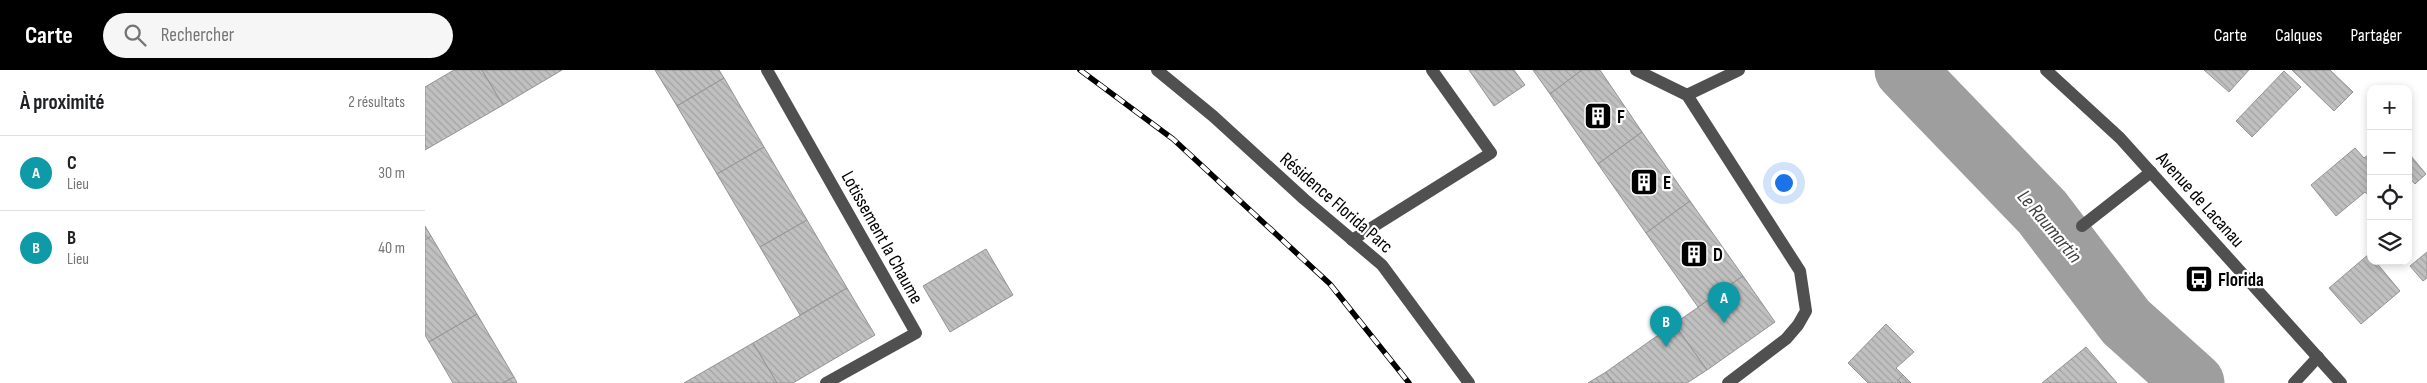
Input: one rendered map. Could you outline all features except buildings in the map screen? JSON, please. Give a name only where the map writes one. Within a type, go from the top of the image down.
[{"type":"street","name":"Lotissement la Chaume","points":[[767,70],[916,333],[826,383]]},
{"type":"street","name":"Résidence Florida Parc","points":[[1157,70],[1213,116],[1304,200],[1382,265],[1469,383]]},
{"type":"street","points":[[1352,240],[1491,153],[1432,70]]},
{"type":"street","points":[[1637,70],[1687,95],[1800,271],[1806,311],[1798,325],[1786,339],[1728,383]]},
{"type":"street","points":[[1687,95],[1739,70]]},
{"type":"street","name":"Avenue de Lacanau","points":[[2046,70],[2120,138],[2341,383]]},
{"type":"street","points":[[2083,226],[2151,172]]},
{"type":"street","points":[[2294,383],[2318,357]]},
{"type":"waterway","name":"Le Raumartin","points":[[1905,70],[2042,212],[2126,322],[2194,383]]},
{"type":"railway","points":[[1080,70],[1173,139],[1330,284],[1409,383]]},
{"type":"place","name":"F","points":[[1598,116]]},
{"type":"place","name":"E","points":[[1644,182]]},
{"type":"place","name":"D","points":[[1694,254]]},
{"type":"place","name":"Florida","points":[[2199,279]]},
{"type":"place","name":"C","points":[[1724,323]]},
{"type":"place","name":"B","points":[[1666,347]]}]
